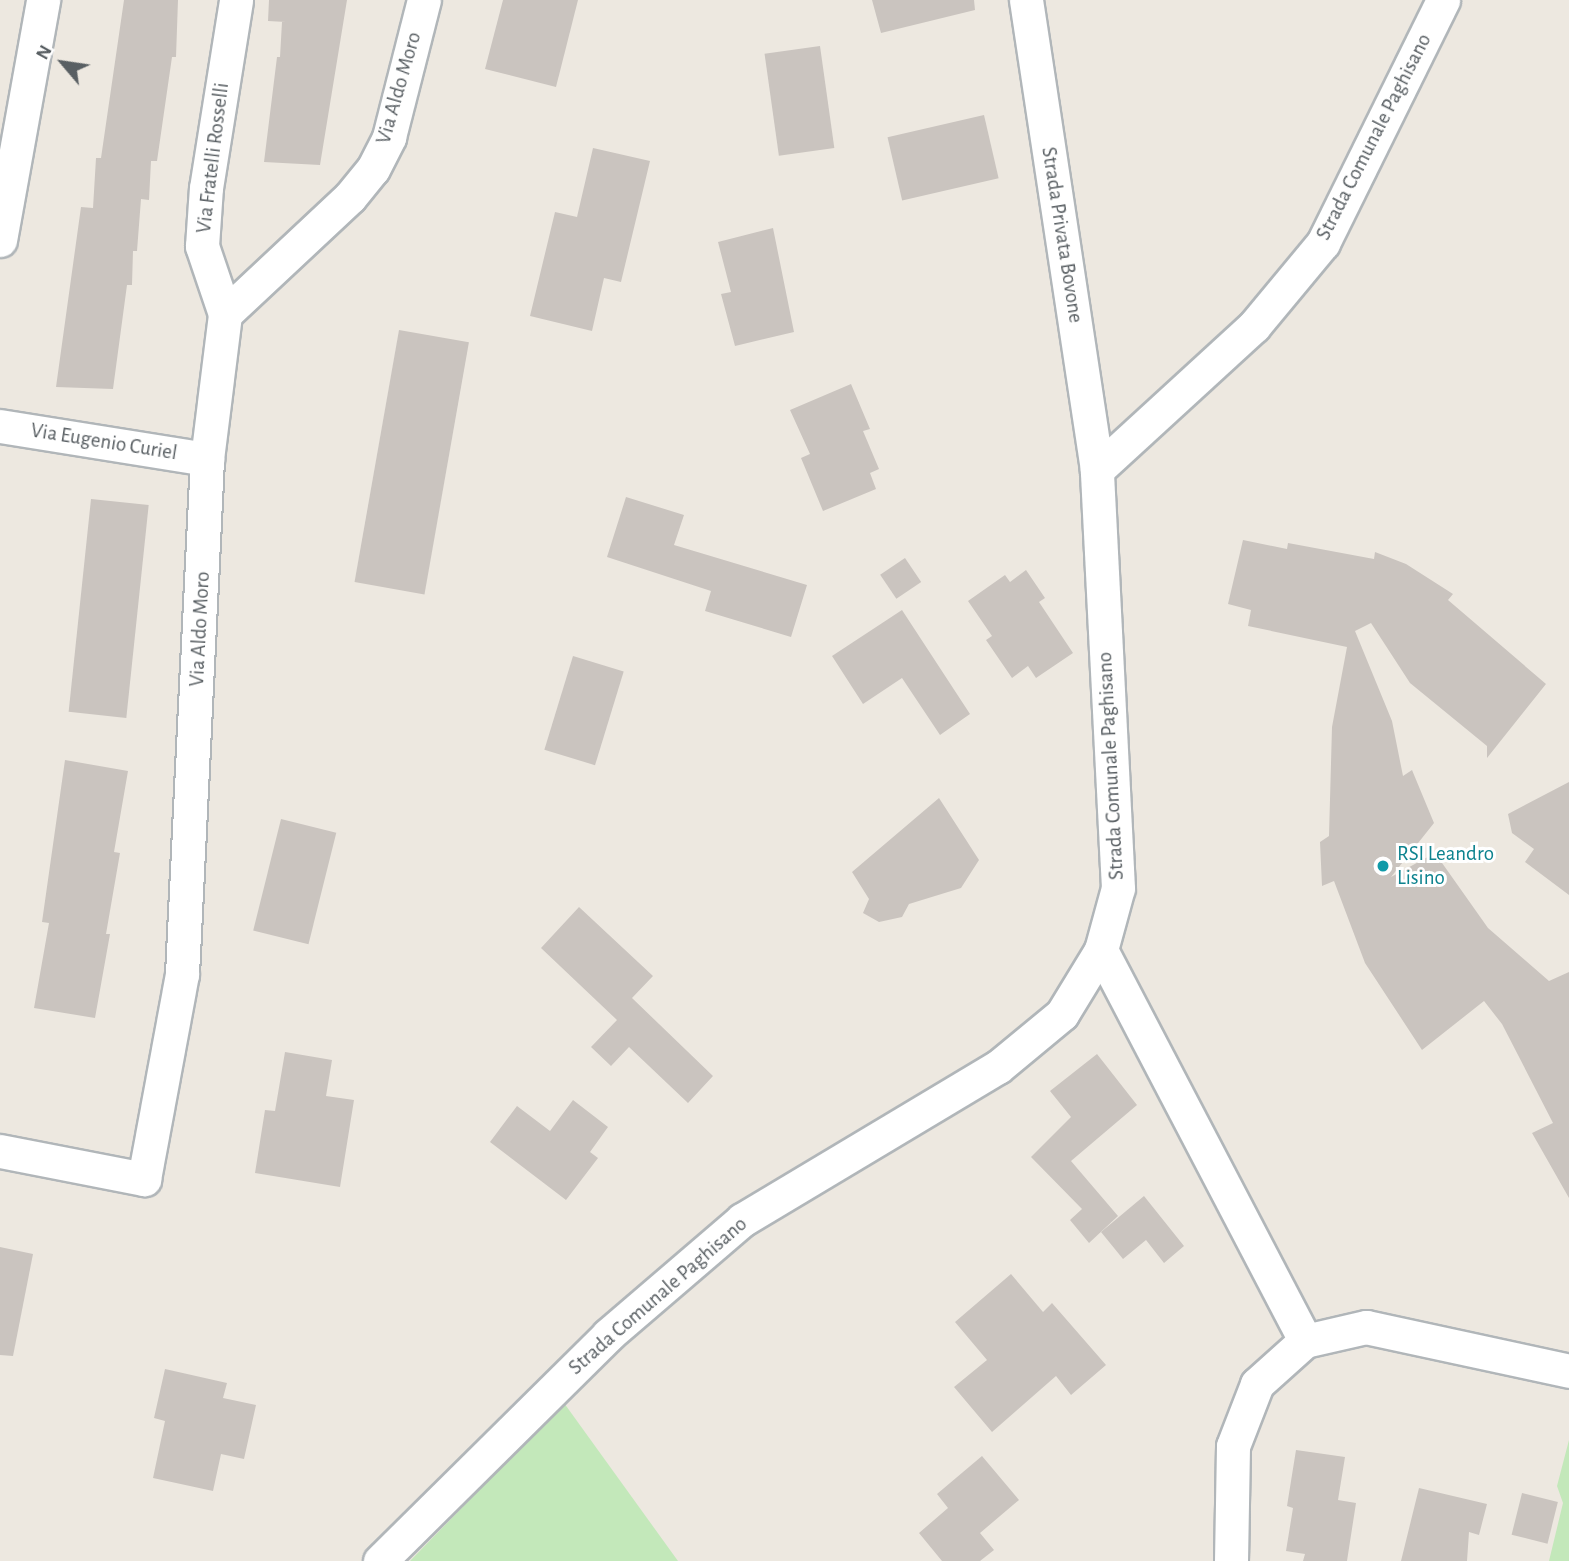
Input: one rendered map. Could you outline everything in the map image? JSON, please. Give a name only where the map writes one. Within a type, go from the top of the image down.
[{"type":"street","points":[[0,240],[43,0]]},
{"type":"street","name":"Via Fratelli Rosselli","points":[[225,314],[202,246],[206,188],[236,0]]},
{"type":"street","name":"Via Aldo Moro","points":[[0,1151],[144,1179],[182,974],[207,459],[225,314],[350,197],[373,169],[389,137],[424,0]]},
{"type":"street","name":"Strada Privata Bovone","points":[[1027,0],[1097,470]]},
{"type":"street","name":"Strada Comunale Paghisano","points":[[380,1561],[607,1335],[742,1220],[998,1068],[1062,1014],[1101,950],[1118,888],[1097,470],[1254,326],[1323,243],[1443,0]]},
{"type":"street","name":"Via Eugenio Curiel","points":[[0,426],[207,459]]},
{"type":"street","points":[[1101,950],[1306,1341]]},
{"type":"street","points":[[1231,1561],[1233,1446],[1257,1384],[1306,1341],[1366,1327],[1569,1371]]},
{"type":"green space","points":[[564,1403],[678,1561],[410,1561]]},
{"type":"green space","points":[[1569,1440],[1569,1561],[1549,1561],[1563,1503],[1557,1486]]},
{"type":"building","points":[[124,0],[178,0],[176,57],[172,57],[157,161],[151,161],[149,200],[141,199],[137,251],[133,251],[132,285],[127,285],[113,389],[56,387],[81,207],[93,208],[96,158],[101,158]]},
{"type":"building","points":[[269,0],[347,0],[320,165],[264,162],[277,57],[280,57],[282,22],[286,22],[268,21]]},
{"type":"building","points":[[503,0],[578,0],[556,87],[485,69]]},
{"type":"building","points":[[872,0],[974,0],[975,10],[881,33]]},
{"type":"building","points":[[820,46],[834,148],[779,156],[765,54]]},
{"type":"building","points":[[984,115],[999,178],[902,201],[888,137]]},
{"type":"building","points":[[593,148],[650,161],[621,282],[604,278],[592,331],[530,316],[555,212],[577,217]]},
{"type":"building","points":[[773,228],[794,332],[735,346],[721,294],[731,292],[718,242]]},
{"type":"building","points":[[399,330],[469,342],[424,594],[355,582]]},
{"type":"building","points":[[851,384],[870,429],[863,431],[879,469],[870,473],[876,489],[823,511],[801,458],[810,454],[790,410]]},
{"type":"building","points":[[626,497],[684,515],[674,545],[807,585],[791,637],[705,611],[711,591],[607,557]]},
{"type":"building","points":[[91,499],[149,505],[126,718],[69,712]]},
{"type":"building","name":"RSI Leandro Lisino","points":[[1243,540],[1287,549],[1288,543],[1374,559],[1375,552],[1406,564],[1453,594],[1448,600],[1546,684],[1487,758],[1487,746],[1410,683],[1371,623],[1355,631],[1392,721],[1403,776],[1412,770],[1434,823],[1391,877],[1435,853],[1488,928],[1549,981],[1569,972],[1569,1198],[1532,1133],[1553,1123],[1502,1024],[1484,1001],[1422,1050],[1365,963],[1334,881],[1322,886],[1320,842],[1329,836],[1332,727],[1347,647],[1248,626],[1251,610],[1228,604]]},
{"type":"building","points":[[905,558],[921,582],[896,599],[880,575]]},
{"type":"building","points":[[1026,570],[1045,598],[1039,602],[1073,653],[1036,678],[1028,666],[1012,678],[986,640],[992,636],[968,601],[1005,575],[1010,582]]},
{"type":"building","points":[[902,610],[970,714],[940,735],[902,678],[863,704],[832,656]]},
{"type":"building","points":[[573,656],[624,671],[595,765],[544,750]]},
{"type":"building","points":[[65,760],[128,771],[114,852],[120,853],[106,934],[110,934],[95,1018],[34,1008],[49,923],[42,922]]},
{"type":"building","name":"RSI Leandro Lisino","points":[[1569,782],[1569,895],[1525,862],[1534,849],[1512,833],[1508,814]]},
{"type":"building","points":[[939,798],[979,860],[961,888],[909,904],[902,917],[879,922],[863,913],[869,899],[852,872]]},
{"type":"building","points":[[281,819],[336,833],[308,944],[253,931]]},
{"type":"building","points":[[579,907],[653,976],[632,998],[713,1076],[688,1103],[629,1047],[611,1066],[591,1047],[617,1020],[541,948]]},
{"type":"building","points":[[285,1052],[332,1060],[326,1096],[354,1100],[340,1187],[255,1173],[265,1110],[275,1111]]},
{"type":"building","points":[[1097,1054],[1137,1105],[1071,1161],[1118,1216],[1089,1243],[1070,1220],[1082,1209],[1031,1157],[1071,1117],[1050,1091]]},
{"type":"building","points":[[573,1100],[608,1127],[590,1152],[598,1158],[566,1200],[490,1142],[517,1106],[550,1131]]},
{"type":"building","points":[[1144,1196],[1184,1246],[1164,1263],[1146,1240],[1123,1259],[1101,1232]]},
{"type":"building","points":[[0,1247],[33,1254],[13,1356],[0,1355]]},
{"type":"building","points":[[1011,1274],[1043,1312],[1052,1303],[1106,1365],[1071,1395],[1056,1376],[992,1432],[954,1387],[987,1360],[955,1322]]},
{"type":"building","points":[[165,1369],[227,1383],[223,1398],[256,1405],[244,1459],[221,1454],[213,1491],[153,1478],[165,1421],[154,1418]]},
{"type":"building","points":[[1296,1450],[1345,1457],[1338,1500],[1356,1503],[1347,1561],[1303,1561],[1305,1554],[1286,1551],[1293,1508],[1287,1506]]},
{"type":"building","points":[[982,1456],[1019,1500],[980,1533],[994,1550],[980,1561],[942,1561],[919,1533],[948,1508],[937,1494]]},
{"type":"building","points":[[1419,1488],[1487,1504],[1479,1535],[1469,1532],[1467,1561],[1401,1561]]},
{"type":"building","points":[[1522,1493],[1558,1502],[1547,1544],[1512,1535]]},
{"type":"place","name":"RSI Leandro Lisino","points":[[1383,866]]}]
